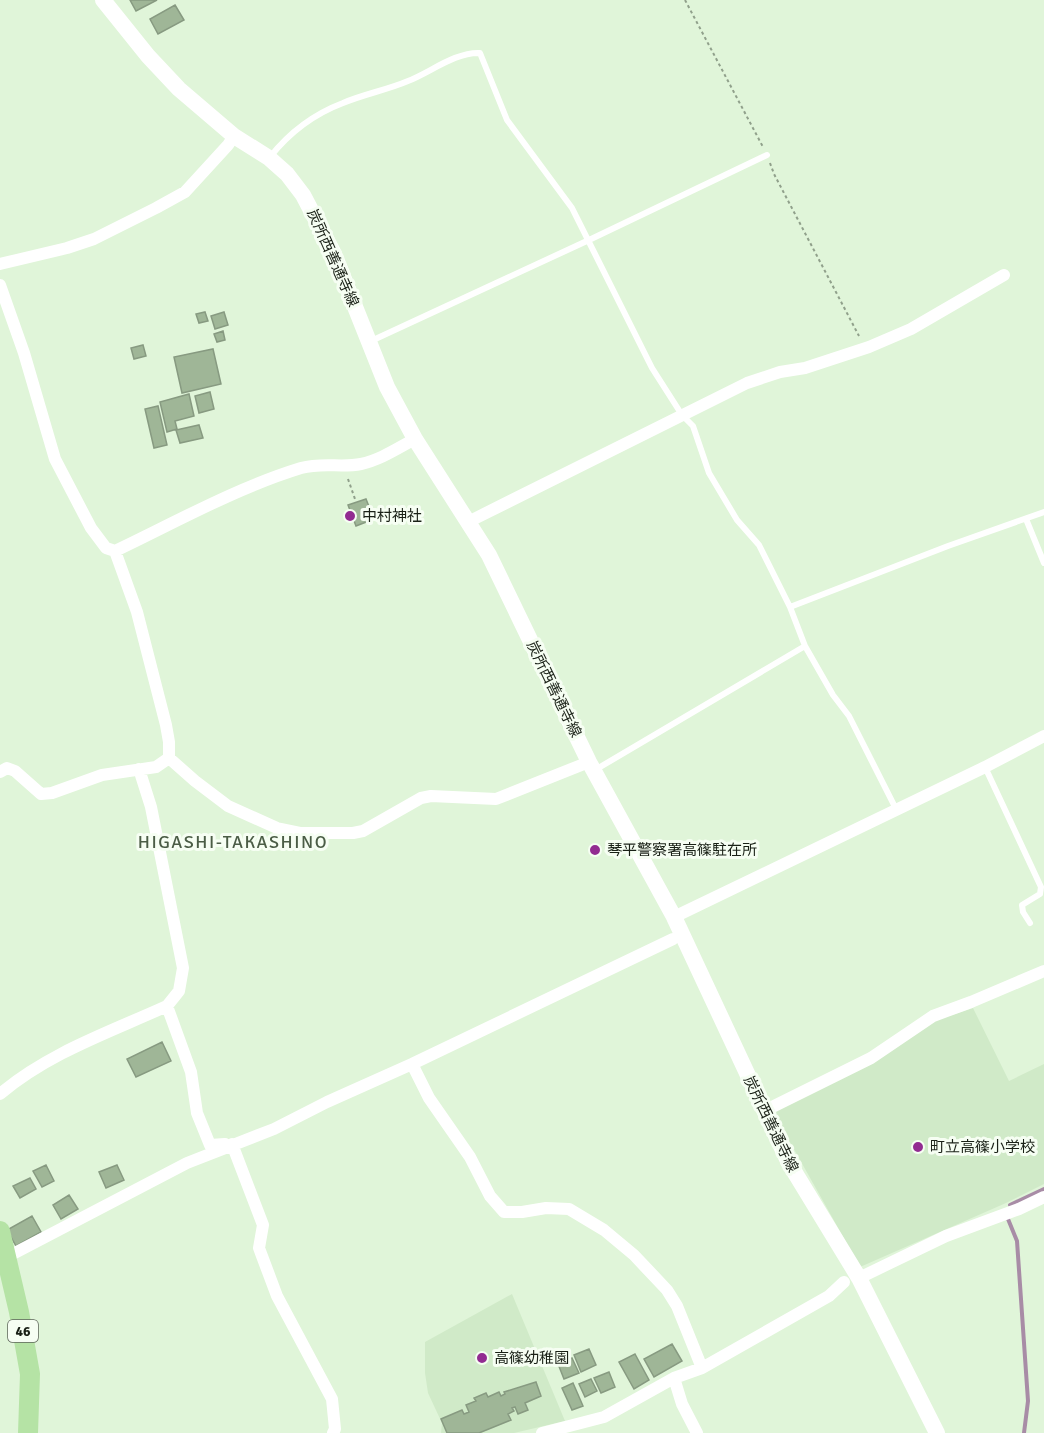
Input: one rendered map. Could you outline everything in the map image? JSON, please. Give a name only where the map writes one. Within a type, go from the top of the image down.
[{"type":"main road","name":"炭所西善通寺線","points":[[103,0],[179,90],[234,136],[269,158],[287,174],[317,219],[334,254],[387,387],[415,439],[494,564],[592,766],[674,917],[789,1164],[937,1433]]},
{"type":"main road","name":"46","points":[[0,1231],[4,1260],[30,1374],[28,1433]]},
{"type":"street","points":[[0,264],[56,251],[94,239],[185,192],[234,136]]},
{"type":"street","points":[[468,522],[747,383],[780,372],[805,369],[880,343],[911,329],[1004,275]]},
{"type":"street","points":[[0,285],[24,353],[55,459],[91,528],[106,548],[115,551],[223,499],[282,475],[323,464],[361,464],[380,458],[415,439]]},
{"type":"street","points":[[115,551],[137,612],[170,742],[170,758],[195,781],[228,806],[243,814],[277,828],[301,833],[363,831],[422,798],[431,796],[496,799],[592,766]]},
{"type":"street","points":[[674,917],[985,767],[1044,736]]},
{"type":"street","points":[[0,772],[8,768],[15,771],[41,794],[52,793],[102,775],[156,767],[170,758]]},
{"type":"street","points":[[0,1094],[17,1079],[44,1062],[166,1006],[179,991],[183,968],[151,807],[139,769]]},
{"type":"street","points":[[4,1260],[187,1163],[274,1129],[673,939]]},
{"type":"street","points":[[764,1111],[871,1059],[933,1016],[1044,971]]},
{"type":"street","points":[[166,1006],[191,1072],[197,1113],[210,1145],[232,1144]]},
{"type":"street","points":[[412,1064],[429,1098],[470,1157],[490,1196],[504,1212],[546,1208],[569,1209],[604,1230],[634,1255],[667,1290],[677,1306],[702,1368]]},
{"type":"street","points":[[232,1144],[263,1225],[259,1248],[277,1296],[332,1399],[335,1429],[333,1433]]},
{"type":"street","points":[[542,1433],[604,1417],[674,1378],[702,1368],[829,1296],[852,1280],[946,1236],[1019,1209],[1044,1197]]},
{"type":"street","points":[[674,1378],[682,1404],[697,1433]]},
{"type":"lane","points":[[269,158],[282,141],[299,127],[342,103],[408,81],[469,53],[480,53],[507,120],[572,208],[652,368],[682,415],[693,426],[709,473],[737,520],[759,545],[790,607],[805,646],[832,695],[849,716],[896,810]]},
{"type":"lane","points":[[369,342],[767,155]]},
{"type":"lane","points":[[790,607],[1044,512]]},
{"type":"lane","points":[[1026,519],[1044,563]]},
{"type":"lane","points":[[592,766],[805,646]]},
{"type":"lane","points":[[985,767],[1041,887],[1040,894],[1022,905],[1023,912],[1030,923]]},
{"type":"path","points":[[685,0],[860,339]]},
{"type":"path","points":[[343,465],[355,499]]},
{"type":"shaded area","name":"町立高篠小学校","points":[[973,1008],[1009,1081],[1044,1064],[1044,1184],[860,1267],[772,1110],[937,1020]]},
{"type":"shaded area","name":"高篠幼稚園","points":[[512,1294],[565,1421],[514,1433],[441,1433],[442,1423],[428,1393],[425,1373],[425,1342]]},
{"type":"building","points":[[130,0],[157,0],[136,11]]},
{"type":"building","points":[[175,5],[184,20],[158,34],[150,19]]},
{"type":"building","points":[[205,312],[208,321],[199,323],[196,314]]},
{"type":"building","points":[[224,312],[228,325],[215,329],[211,316]]},
{"type":"building","points":[[223,331],[225,340],[217,342],[214,334]]},
{"type":"building","points":[[143,345],[146,356],[134,359],[131,348]]},
{"type":"building","points":[[213,349],[221,384],[182,393],[174,357]]},
{"type":"building","points":[[210,392],[214,409],[199,413],[195,396]]},
{"type":"building","points":[[189,394],[194,416],[175,421],[177,429],[167,432],[160,402]]},
{"type":"building","points":[[158,406],[167,445],[154,448],[145,409]]},
{"type":"building","points":[[199,425],[203,438],[180,443],[176,430]]},
{"type":"building","points":[[366,499],[374,519],[356,526],[348,505]]},
{"type":"building","points":[[162,1042],[171,1061],[136,1077],[127,1059]]},
{"type":"building","points":[[46,1165],[54,1181],[42,1187],[33,1171]]},
{"type":"building","points":[[117,1165],[124,1180],[106,1188],[99,1172]]},
{"type":"building","points":[[30,1178],[36,1189],[20,1198],[13,1186]]},
{"type":"building","points":[[69,1195],[78,1209],[61,1219],[53,1205]]},
{"type":"building","points":[[32,1216],[41,1232],[16,1246],[7,1230]]},
{"type":"building","points":[[672,1344],[682,1361],[654,1377],[644,1359]]},
{"type":"building","points":[[589,1349],[596,1365],[581,1372],[574,1355]]},
{"type":"building","points":[[635,1354],[649,1380],[634,1389],[619,1362]]},
{"type":"building","points":[[572,1358],[579,1373],[564,1379],[558,1364]]},
{"type":"building","points":[[609,1372],[615,1387],[601,1393],[594,1378]]},
{"type":"building","points":[[591,1379],[597,1391],[585,1397],[579,1384]]},
{"type":"building","points":[[536,1382],[541,1396],[525,1403],[528,1410],[518,1414],[515,1407],[512,1408],[514,1411],[508,1414],[511,1420],[479,1433],[447,1433],[441,1419],[462,1410],[464,1414],[469,1412],[466,1405],[476,1401],[474,1398],[486,1393],[488,1397],[499,1392],[501,1396],[505,1394],[504,1392]]},
{"type":"building","points":[[573,1383],[583,1406],[572,1410],[562,1388]]},
{"type":"waterway","points":[[1010,1205],[1044,1189]]},
{"type":"waterway","points":[[1008,1219],[1017,1241],[1028,1401],[1024,1433]]},
{"type":"place","name":"中村神社","points":[[350,516]]},
{"type":"place","name":"琴平警察署高篠駐在所","points":[[595,850]]},
{"type":"place","name":"町立高篠小学校","points":[[918,1147]]},
{"type":"place","name":"高篠幼稚園","points":[[482,1358]]},
{"type":"district","name":"HIGASHI-TAKASHINO","points":[[233,842]]}]
